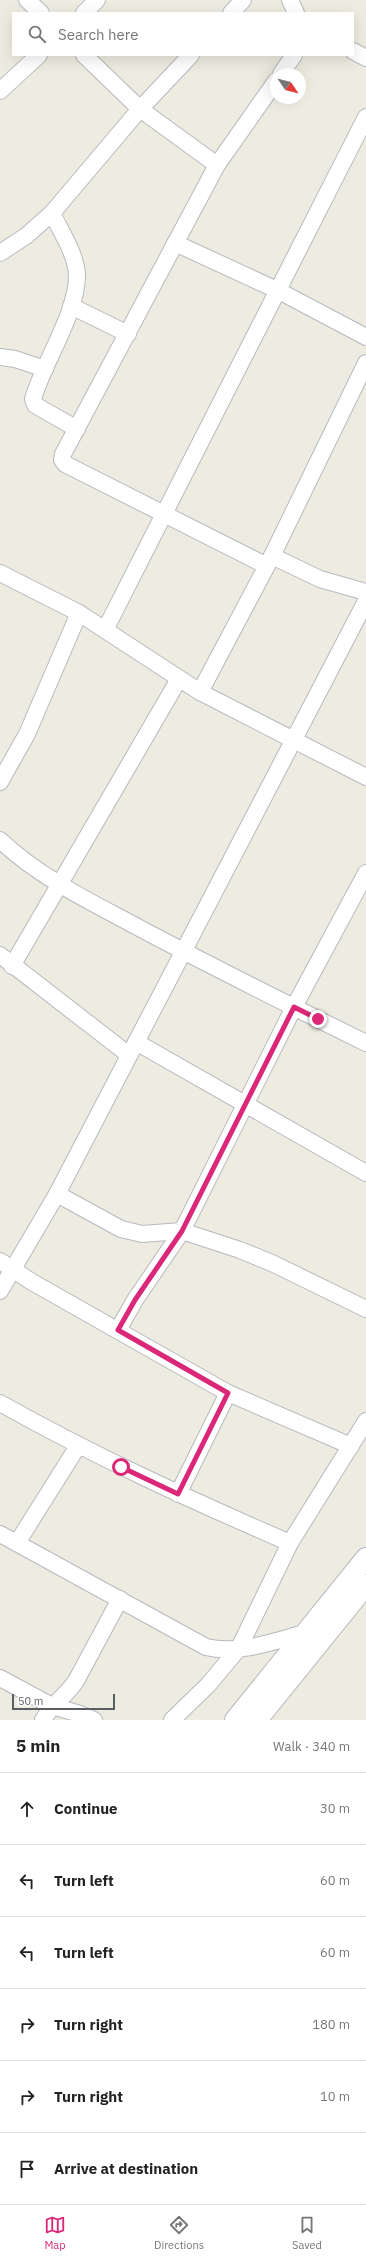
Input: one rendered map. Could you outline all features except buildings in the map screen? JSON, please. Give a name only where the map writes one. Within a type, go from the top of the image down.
[{"type":"street","points":[[27,0],[40,12]]},
{"type":"street","points":[[85,12],[97,0]]},
{"type":"street","points":[[232,12],[243,0]]},
{"type":"street","points":[[290,0],[296,12]]},
{"type":"street","points":[[354,52],[366,58]]},
{"type":"street","points":[[0,91],[38,56]]},
{"type":"street","points":[[85,56],[140,109],[217,165]]},
{"type":"street","points":[[0,254],[31,233],[52,213],[140,109],[190,56]]},
{"type":"street","points":[[285,68],[293,56]]},
{"type":"street","points":[[270,90],[217,165],[63,454],[62,460],[65,464],[162,514],[268,560],[320,579],[366,592]]},
{"type":"street","points":[[105,630],[162,514],[279,291],[366,117]]},
{"type":"street","points":[[52,213],[74,262],[77,276],[71,306],[33,399],[35,405],[77,429]]},
{"type":"street","points":[[175,243],[279,291],[366,336]]},
{"type":"street","points":[[71,306],[128,334]]},
{"type":"street","points":[[0,357],[45,369]]},
{"type":"street","points":[[200,692],[268,560],[366,363]]},
{"type":"street","points":[[0,573],[79,613],[200,692],[296,739],[366,777]]},
{"type":"street","points":[[0,1292],[57,1194],[296,739],[366,601]]},
{"type":"street","points":[[0,782],[27,734],[79,613]]},
{"type":"street","points":[[12,966],[179,679]]},
{"type":"street","points":[[0,840],[14,854],[59,885],[184,952],[366,1043]]},
{"type":"street","points":[[118,1330],[135,1300],[182,1231],[244,1104],[366,873]]},
{"type":"street","points":[[0,955],[12,966],[132,1049],[244,1104],[366,1173]]},
{"type":"street","points":[[57,1194],[121,1229],[142,1234],[182,1231],[274,1264],[366,1309]]},
{"type":"street","points":[[0,1261],[32,1282],[228,1393],[351,1446]]},
{"type":"street","points":[[178,1494],[228,1393]]},
{"type":"street","points":[[0,1403],[78,1446],[178,1494],[290,1543]]},
{"type":"street","points":[[172,1720],[216,1675],[239,1648],[290,1543],[366,1421]]},
{"type":"street","points":[[16,1543],[78,1446]]},
{"type":"street","points":[[0,1534],[206,1647],[215,1649],[253,1647],[305,1633]]},
{"type":"street","points":[[234,1720],[366,1558]]},
{"type":"street","points":[[257,1720],[366,1586]]},
{"type":"street","points":[[43,1720],[52,1706],[69,1692],[76,1681],[120,1599]]},
{"type":"street","points":[[0,1678],[52,1706],[80,1714],[94,1720]]},
{"type":"route","points":[[121,1467],[178,1494],[228,1393],[118,1330],[135,1300],[182,1231],[244,1104],[294,1007],[318,1019]]}]
